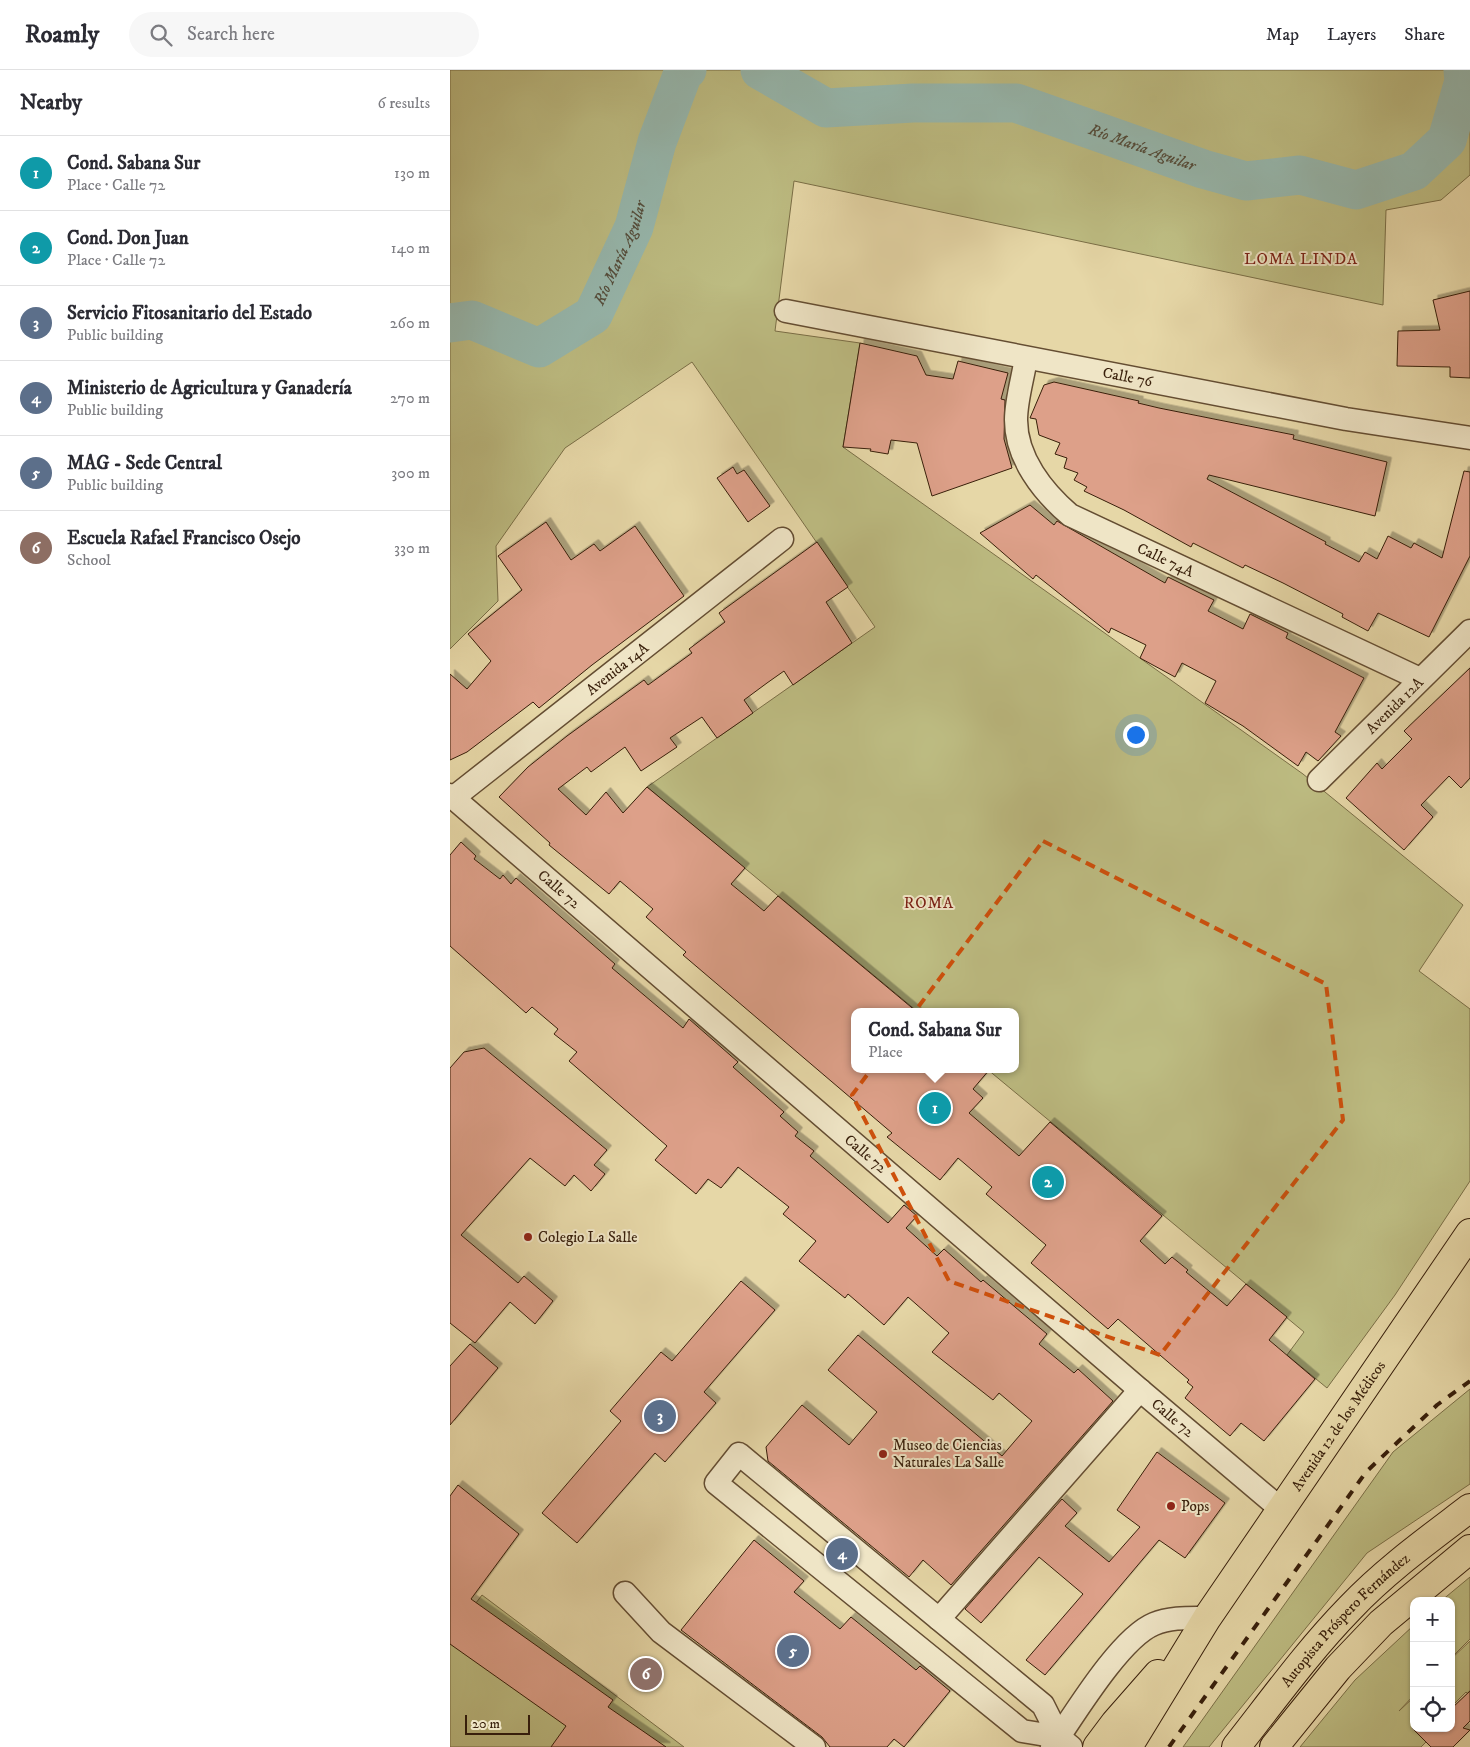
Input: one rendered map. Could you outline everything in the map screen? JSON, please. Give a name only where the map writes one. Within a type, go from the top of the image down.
[{"type":"main road","name":"Avenida 12 de los Médicos","points":[[1128,1747],[1207,1618],[1470,1233]]},
{"type":"main road","name":"Autopista Próspero Fernández","points":[[1236,1747],[1309,1653],[1351,1607],[1401,1560],[1470,1508]]},
{"type":"main road","name":"Autopista Próspero Fernández","points":[[1274,1747],[1338,1668],[1381,1623],[1470,1549]]},
{"type":"main road","name":"Avenida 12 de los Médicos","points":[[1097,1747],[1111,1735],[1207,1618]]},
{"type":"street","name":"Calle 76","points":[[786,311],[1346,419],[1470,438]]},
{"type":"street","name":"Calle 74A","points":[[1026,358],[1016,420],[1018,436],[1034,475],[1045,490],[1070,515],[1420,679]]},
{"type":"street","name":"Avenida 14A","points":[[452,797],[782,540]]},
{"type":"street","name":"Avenida 12A","points":[[1319,780],[1470,630]]},
{"type":"street","name":"Calle 72","points":[[452,797],[1140,1390],[1282,1510]]},
{"type":"street","points":[[939,1619],[1140,1390]]},
{"type":"street","points":[[740,1454],[1043,1705],[1061,1744],[1022,1731],[716,1483],[740,1454]]},
{"type":"street","points":[[626,1593],[661,1632],[814,1747]]},
{"type":"street","points":[[1061,1744],[1112,1662],[1133,1639],[1153,1624],[1182,1618],[1207,1618]]},
{"type":"highlighted area","points":[[1043,841],[1326,984],[1343,1120],[1160,1355],[949,1281],[852,1095]]},
{"type":"shaded area","points":[[450,70],[1470,70],[1470,175],[1441,200],[1386,210],[1383,305],[794,181],[775,331],[860,343],[843,447],[1303,774],[1463,905],[1419,971],[1470,1009],[1470,1181],[1395,1295],[1327,1388],[1287,1355],[1304,1332],[992,1073],[1019,1073],[1019,1008],[913,1008],[647,787],[875,627],[692,362],[565,448],[496,546],[498,601],[450,649]]},
{"type":"shaded area","points":[[1470,1389],[1470,1484],[1367,1553],[1209,1747],[1183,1747],[1393,1452]]},
{"type":"shaded area","points":[[1470,1577],[1470,1639],[1455,1654],[1455,1597],[1446,1597]]},
{"type":"shaded area","points":[[482,1595],[684,1747],[450,1747],[450,1637]]},
{"type":"shaded area","points":[[1410,1629],[1410,1699],[1399,1711],[1410,1701],[1410,1732],[1416,1732],[1426,1742],[1421,1747],[1300,1747],[1355,1680]]},
{"type":"shaded area","points":[[1470,1641],[1470,1696],[1466,1692],[1455,1703],[1455,1687],[1455,1655]]},
{"type":"building","points":[[1470,291],[1470,378],[1450,377],[1450,367],[1397,366],[1398,331],[1440,330],[1433,300]]},
{"type":"building","points":[[860,343],[917,356],[926,375],[953,379],[958,361],[1008,373],[1001,399],[1005,400],[1004,439],[1012,468],[932,496],[917,443],[891,440],[888,454],[870,451],[871,449],[843,447]]},
{"type":"building","points":[[1054,382],[1139,401],[1138,403],[1159,408],[1294,435],[1293,439],[1387,462],[1375,516],[1209,475],[1207,479],[1326,542],[1325,544],[1359,562],[1365,552],[1377,559],[1388,536],[1411,548],[1414,543],[1442,558],[1464,471],[1470,472],[1470,556],[1429,637],[1378,613],[1368,631],[1342,617],[1343,614],[1283,583],[1245,565],[1243,568],[1193,543],[1191,547],[1124,510],[1084,491],[1087,487],[1074,480],[1078,473],[1064,468],[1067,458],[1055,454],[1060,443],[1039,435],[1036,419],[1030,418],[1044,385]]},
{"type":"building","points":[[733,467],[737,474],[744,470],[770,506],[748,522],[717,478]]},
{"type":"building","points":[[1030,505],[1054,525],[1057,521],[1165,583],[1168,577],[1214,600],[1208,611],[1243,629],[1250,614],[1288,633],[1286,638],[1364,678],[1335,732],[1341,736],[1318,761],[1306,752],[1298,766],[1243,726],[1205,703],[1216,681],[1182,663],[1175,677],[1140,658],[1146,645],[1111,628],[1109,633],[1036,575],[1033,579],[980,533]]},
{"type":"building","points":[[546,522],[571,560],[594,544],[600,551],[635,526],[684,596],[592,665],[539,708],[533,702],[467,752],[450,760],[450,674],[467,689],[491,661],[468,634],[522,590],[498,556]]},
{"type":"building","points":[[817,542],[848,587],[826,602],[852,643],[793,685],[784,671],[744,700],[753,713],[717,738],[702,717],[670,738],[677,747],[641,771],[625,747],[591,772],[587,767],[558,789],[586,815],[606,792],[623,813],[647,787],[745,868],[731,884],[764,911],[778,896],[912,1008],[851,1008],[851,1073],[987,1073],[973,1089],[983,1098],[969,1113],[1019,1156],[1050,1122],[1162,1216],[1140,1241],[1165,1264],[1172,1257],[1188,1270],[1186,1272],[1227,1306],[1246,1284],[1287,1317],[1269,1340],[1315,1379],[1264,1441],[1241,1423],[1230,1436],[1185,1398],[1193,1387],[1187,1382],[1189,1380],[1118,1319],[1108,1329],[1031,1263],[1046,1245],[986,1194],[992,1187],[958,1158],[940,1180],[887,1137],[892,1133],[683,955],[686,952],[646,917],[653,909],[620,881],[609,894],[549,845],[550,843],[499,797],[528,767],[567,736],[644,680],[648,685],[692,653],[689,649],[725,622],[719,613]]},
{"type":"building","points":[[1470,668],[1470,778],[1461,788],[1449,776],[1421,805],[1433,817],[1404,850],[1346,798],[1377,763],[1382,769],[1412,739],[1404,731]]},
{"type":"building","points":[[461,842],[476,856],[474,859],[500,879],[503,875],[511,884],[516,878],[615,964],[612,968],[683,1028],[689,1019],[738,1062],[733,1067],[784,1112],[780,1116],[798,1132],[795,1136],[814,1151],[810,1156],[888,1223],[904,1205],[917,1216],[906,1228],[937,1256],[944,1249],[981,1282],[983,1280],[1047,1334],[1039,1344],[1074,1373],[1078,1369],[1113,1401],[951,1585],[923,1560],[909,1577],[768,1461],[766,1447],[802,1405],[849,1445],[877,1412],[828,1370],[858,1335],[1002,1456],[1032,1421],[999,1393],[993,1400],[932,1352],[949,1333],[908,1297],[884,1325],[848,1294],[845,1298],[799,1261],[816,1241],[783,1214],[789,1207],[738,1167],[721,1188],[708,1179],[696,1194],[655,1160],[667,1146],[569,1061],[577,1052],[554,1034],[558,1029],[532,1007],[526,1013],[450,946],[450,855]]},
{"type":"building","points":[[484,1048],[607,1150],[594,1165],[605,1174],[591,1191],[574,1175],[565,1186],[530,1158],[461,1235],[518,1283],[524,1276],[553,1301],[535,1324],[510,1302],[475,1343],[450,1323],[450,1068],[464,1052]]},
{"type":"building","points":[[741,1281],[775,1310],[704,1392],[716,1403],[665,1462],[655,1453],[577,1543],[542,1513],[621,1421],[610,1411],[661,1352],[672,1361]]},
{"type":"building","points":[[470,1344],[498,1368],[450,1425],[450,1366]]},
{"type":"building","points":[[1157,1452],[1225,1503],[1185,1558],[1159,1540],[1045,1675],[1026,1660],[1083,1594],[1039,1557],[981,1623],[965,1609],[1062,1499],[1077,1513],[1065,1526],[1109,1562],[1140,1527],[1117,1510]]},
{"type":"building","points":[[458,1485],[519,1534],[471,1599],[613,1700],[608,1707],[666,1747],[551,1747],[566,1726],[450,1644],[450,1496]]},
{"type":"building","points":[[754,1540],[804,1581],[794,1592],[840,1629],[851,1617],[916,1670],[920,1666],[950,1691],[904,1747],[894,1739],[887,1747],[830,1747],[822,1737],[681,1630]]},
{"type":"building","points":[[1470,1691],[1470,1721],[1463,1728],[1470,1730],[1453,1747],[1431,1747],[1416,1732],[1455,1732],[1455,1705]]},
{"type":"waterway","name":"Río María Aguilar","points":[[450,323],[472,320],[539,348],[593,315],[634,227],[657,142],[683,73],[687,70]]},
{"type":"waterway","name":"Río María Aguilar","points":[[760,70],[826,108],[913,103],[1016,103],[1203,169],[1246,181],[1300,175],[1356,190],[1414,171],[1447,140],[1464,81],[1463,70]]},
{"type":"railway","points":[[1169,1747],[1366,1472],[1437,1405],[1470,1381]]},
{"type":"place","name":"Cond. Sabana Sur","points":[[935,1108]]},
{"type":"place","name":"Cond. Don Juan","points":[[1048,1182]]},
{"type":"place","name":"Colegio La Salle","points":[[528,1237]]},
{"type":"place","name":"Servicio Fitosanitario del Estado","points":[[660,1416]]},
{"type":"place","name":"Museo de Ciencias Naturales La Salle","points":[[883,1454]]},
{"type":"place","name":"Pops","points":[[1171,1506]]},
{"type":"place","name":"Ministerio de Agricultura y Ganadería","points":[[842,1554]]},
{"type":"place","name":"MAG - Sede Central","points":[[793,1651]]},
{"type":"place","name":"Escuela Rafael Francisco Osejo","points":[[646,1674]]},
{"type":"district","name":"LOMA LINDA","points":[[1301,259]]},
{"type":"district","name":"ROMA","points":[[929,903]]}]
